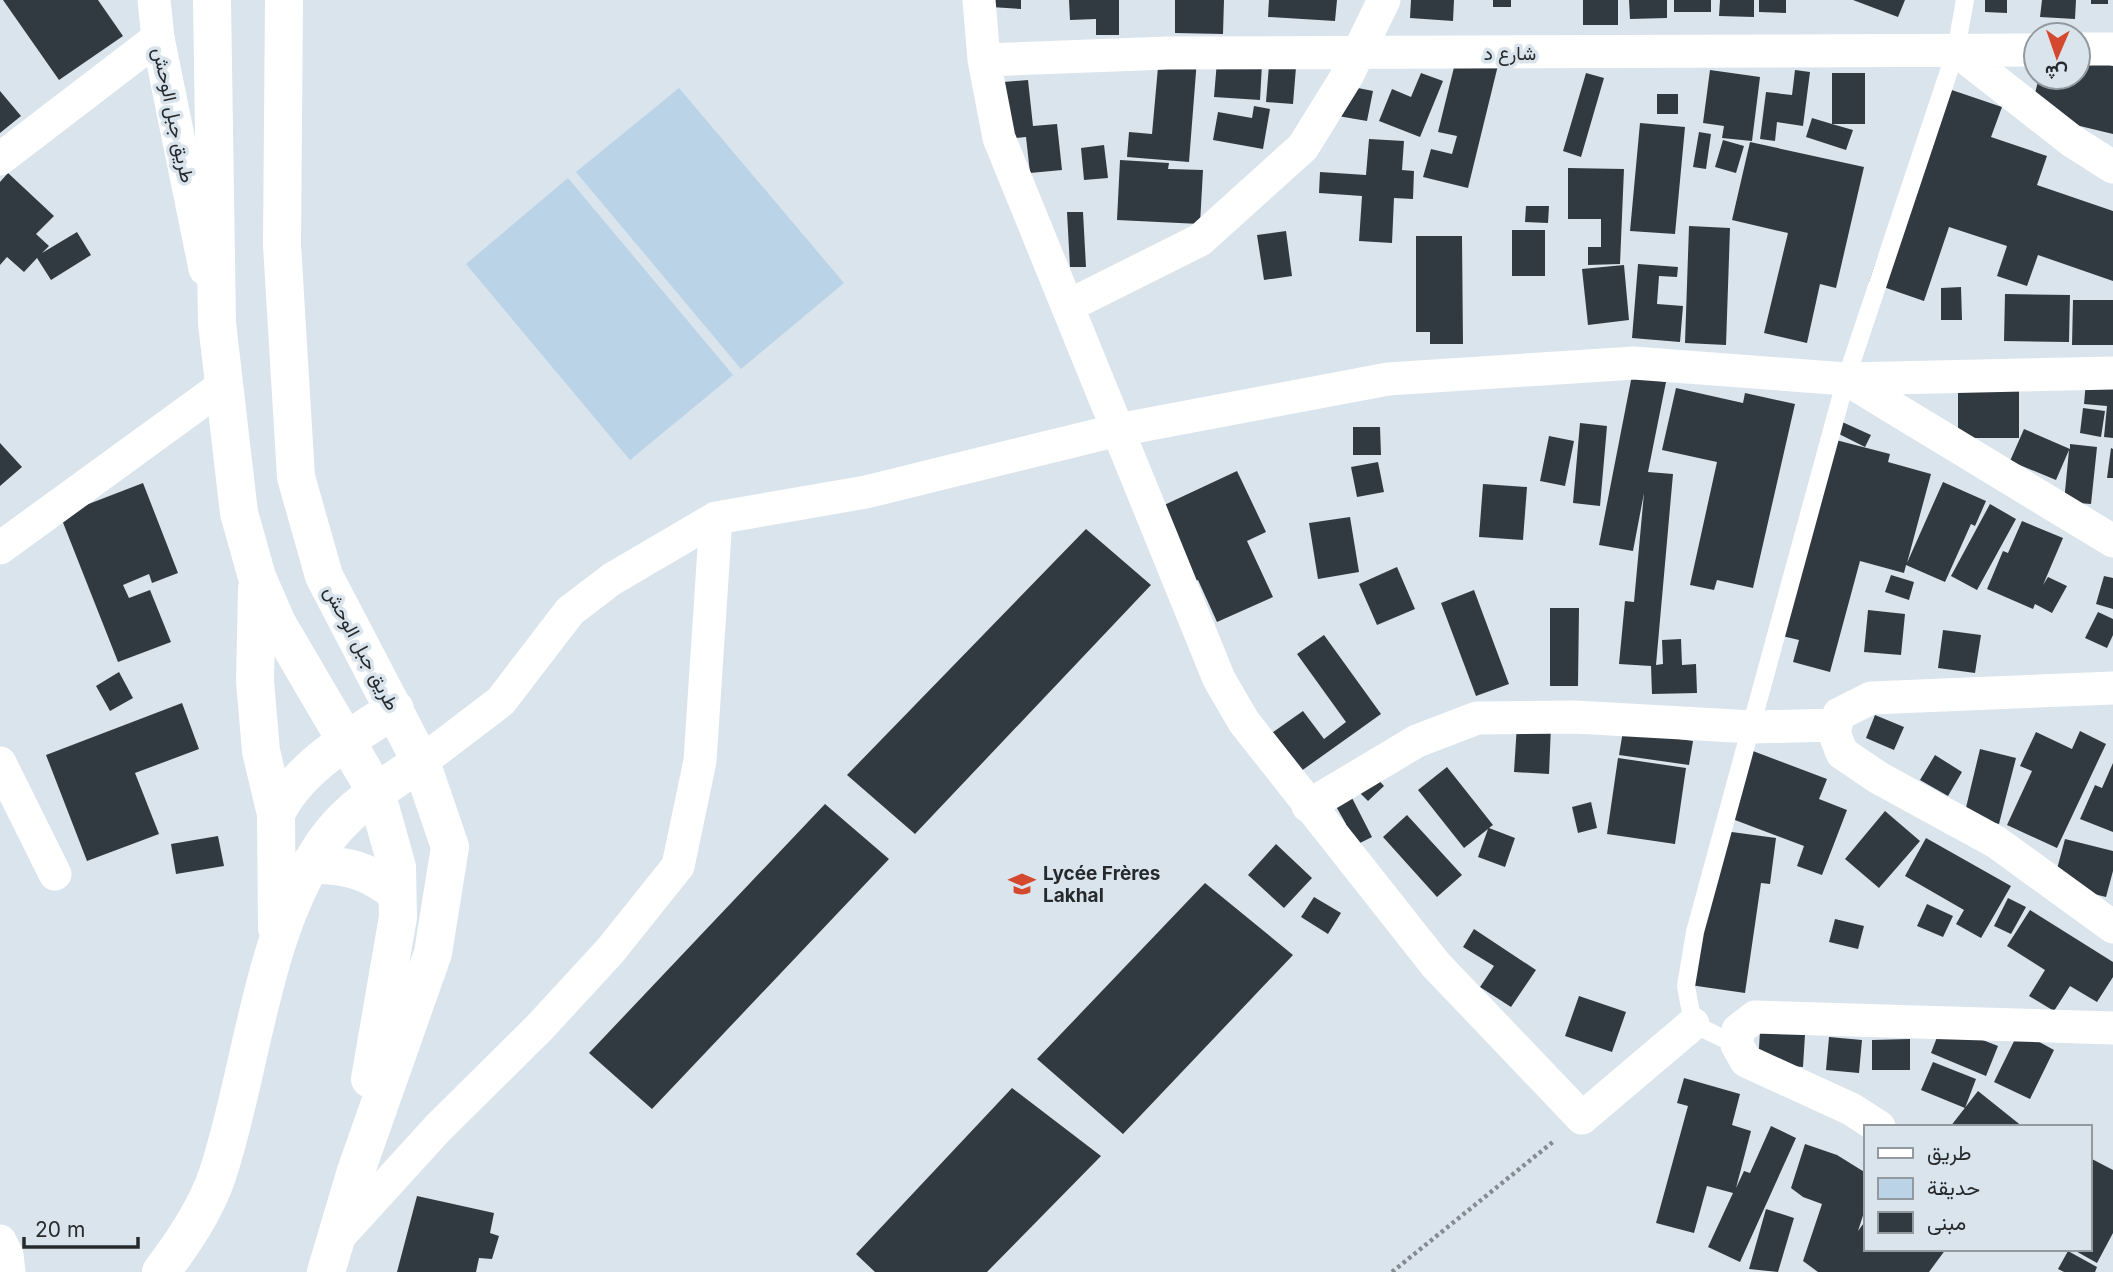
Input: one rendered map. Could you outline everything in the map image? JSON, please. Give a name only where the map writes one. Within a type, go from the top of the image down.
[{"type":"main road","name":"طريق جبل الوحش","points":[[212,0],[216,323]]},
{"type":"main road","name":"طريق جبل الوحش","points":[[284,0],[282,245],[296,477],[324,576],[421,762],[450,847],[433,953],[355,1171],[330,1256]]},
{"type":"main road","points":[[216,323],[239,513],[257,577],[277,623],[376,792],[397,867],[398,916],[355,1171]]},
{"type":"main road","points":[[257,577],[255,681],[261,751],[275,814],[277,944]]},
{"type":"main road","points":[[275,814],[293,787],[345,742],[395,709]]},
{"type":"main road","points":[[161,1272],[188,1235],[216,1177],[277,944],[310,864],[332,832],[376,792],[421,762]]},
{"type":"main road","points":[[310,864],[348,866],[374,876],[397,892]]},
{"type":"street","name":"طريق جبل الوحش","points":[[154,0],[158,38],[216,323]]},
{"type":"street","points":[[979,0],[984,60],[999,138],[1219,679],[1244,722],[1436,965],[1582,1118],[1693,1024]]},
{"type":"street","points":[[1068,306],[1200,240],[1303,147],[1347,76],[1384,0]]},
{"type":"street","points":[[0,159],[158,38]]},
{"type":"street","points":[[2092,49],[2113,49]]},
{"type":"street","points":[[1955,50],[2072,141],[2113,167]]},
{"type":"street","name":"شارع د","points":[[984,60],[1168,53],[2022,50]]},
{"type":"street","points":[[421,762],[501,701],[570,611],[612,579],[716,518],[866,492],[1118,430],[1388,379],[1634,363],[1846,379],[2113,373]]},
{"type":"street","points":[[1846,379],[2113,541]]},
{"type":"street","points":[[0,548],[224,385]]},
{"type":"street","points":[[330,1256],[438,1128],[540,1027],[610,951],[678,866],[700,761],[716,518]]},
{"type":"street","points":[[2113,688],[1871,698],[1839,713],[1834,732],[1842,753],[1878,778],[1996,842],[2113,927]]},
{"type":"street","points":[[1308,806],[1417,740],[1477,718],[1575,717],[1753,727],[1835,725]]},
{"type":"street","points":[[0,763],[55,874]]},
{"type":"street","points":[[1876,1125],[1851,1109],[1746,1061],[1737,1045],[1738,1030],[1755,1017],[2113,1028]]},
{"type":"street","points":[[0,1241],[7,1255],[9,1272]]},
{"type":"lane","points":[[1737,1045],[1693,1024],[1686,986],[1695,932],[1846,379],[1955,50],[1965,0]]},
{"type":"path","points":[[1391,1272],[1582,1118]]},
{"type":"green space","points":[[679,88],[844,283],[741,369],[576,172]]},
{"type":"green space","points":[[568,178],[733,375],[630,460],[466,264]]},
{"type":"building","points":[[3,0],[98,0],[123,36],[59,80]]},
{"type":"building","points":[[976,0],[1021,0],[1021,9],[976,6]]},
{"type":"building","points":[[1069,0],[1119,0],[1119,35],[1096,35],[1096,19],[1070,20]]},
{"type":"building","points":[[1175,0],[1224,0],[1223,34],[1175,33]]},
{"type":"building","points":[[1269,0],[1337,0],[1335,21],[1268,17]]},
{"type":"building","points":[[1411,0],[1454,0],[1453,21],[1410,18]]},
{"type":"building","points":[[1493,0],[1511,0],[1511,7],[1493,7]]},
{"type":"building","points":[[1583,0],[1618,0],[1618,25],[1583,25]]},
{"type":"building","points":[[1629,0],[1667,0],[1667,18],[1630,19]]},
{"type":"building","points":[[1674,0],[1711,0],[1711,12],[1674,12]]},
{"type":"building","points":[[1720,0],[1754,0],[1754,17],[1719,16]]},
{"type":"building","points":[[1759,0],[1786,0],[1786,13],[1759,12]]},
{"type":"building","points":[[1853,0],[1905,0],[1898,17]]},
{"type":"building","points":[[1985,0],[2007,0],[2007,13],[1985,12]]},
{"type":"building","points":[[2042,0],[2076,0],[2075,19],[2040,17]]},
{"type":"building","points":[[2091,0],[2108,0],[2108,4],[2091,4]]},
{"type":"building","points":[[1460,43],[1501,53],[1468,188],[1423,177],[1431,149],[1452,154],[1457,136],[1438,132]]},
{"type":"building","points":[[1270,53],[1297,55],[1293,104],[1266,102]]},
{"type":"building","points":[[1159,56],[1197,59],[1189,162],[1127,157],[1129,132],[1152,134]]},
{"type":"building","points":[[1217,61],[1262,64],[1260,100],[1214,97]]},
{"type":"building","points":[[2092,61],[2113,66],[2113,134],[2030,114],[2036,91],[2092,91]]},
{"type":"building","points":[[1710,70],[1760,77],[1752,141],[1722,138],[1724,126],[1703,123]]},
{"type":"building","points":[[1795,70],[1810,72],[1803,126],[1777,122],[1775,141],[1760,139],[1766,92],[1792,95]]},
{"type":"building","points":[[1421,73],[1443,81],[1420,137],[1379,121],[1392,89],[1411,97]]},
{"type":"building","points":[[1586,73],[1604,78],[1581,157],[1563,151]]},
{"type":"building","points":[[1832,73],[1865,73],[1865,124],[1832,124]]},
{"type":"building","points":[[1028,80],[1033,126],[1057,124],[1062,170],[1030,173],[1026,137],[998,140],[992,83]]},
{"type":"building","points":[[1343,85],[1373,91],[1367,121],[1338,116]]},
{"type":"building","points":[[1937,85],[2002,107],[1991,137],[2047,156],[2037,185],[2113,211],[2113,281],[2038,255],[2027,286],[1997,276],[2007,246],[1949,227],[1924,301],[1869,282]]},
{"type":"building","points":[[0,91],[21,116],[0,133]]},
{"type":"building","points":[[1657,94],[1678,94],[1678,114],[1657,114]]},
{"type":"building","points":[[1254,106],[1270,109],[1263,149],[1213,140],[1218,112],[1252,118]]},
{"type":"building","points":[[1812,118],[1853,130],[1846,150],[1806,137]]},
{"type":"building","points":[[1640,123],[1685,127],[1675,234],[1630,231]]},
{"type":"building","points":[[1699,132],[1711,134],[1706,169],[1693,167]]},
{"type":"building","points":[[1369,139],[1404,141],[1402,170],[1414,171],[1413,199],[1394,198],[1392,243],[1359,241],[1362,196],[1319,193],[1320,172],[1366,175]]},
{"type":"building","points":[[1723,140],[1744,146],[1736,173],[1715,167]]},
{"type":"building","points":[[1750,142],[1864,167],[1836,288],[1820,284],[1807,343],[1764,333],[1788,233],[1732,220]]},
{"type":"building","points":[[1104,145],[1108,178],[1084,180],[1081,148]]},
{"type":"building","points":[[1120,160],[1169,163],[1168,169],[1203,170],[1200,224],[1117,220]]},
{"type":"building","points":[[1568,168],[1624,169],[1620,264],[1588,265],[1588,247],[1601,247],[1601,219],[1568,219]]},
{"type":"building","points":[[8,173],[54,216],[36,234],[49,246],[42,253],[77,232],[91,255],[51,280],[37,258],[24,272],[7,257],[0,265],[0,182]]},
{"type":"building","points":[[1526,206],[1549,206],[1548,223],[1525,222]]},
{"type":"building","points":[[1067,212],[1083,212],[1086,267],[1070,267]]},
{"type":"building","points":[[1689,226],[1730,228],[1726,345],[1685,343]]},
{"type":"building","points":[[1512,230],[1545,230],[1545,276],[1512,276]]},
{"type":"building","points":[[1286,231],[1292,276],[1264,280],[1257,235]]},
{"type":"building","points":[[1416,236],[1462,236],[1463,344],[1430,344],[1430,332],[1416,332]]},
{"type":"building","points":[[1638,264],[1678,267],[1677,277],[1659,276],[1657,304],[1683,306],[1680,342],[1632,338]]},
{"type":"building","points":[[1624,265],[1629,320],[1588,325],[1582,269]]},
{"type":"building","points":[[1961,287],[1962,320],[1941,320],[1941,288]]},
{"type":"building","points":[[2005,294],[2070,295],[2069,342],[2004,341]]},
{"type":"building","points":[[2073,300],[2113,300],[2113,345],[2072,345]]},
{"type":"building","points":[[2087,370],[2113,372],[2113,438],[2104,437],[2107,406],[2084,404]]},
{"type":"building","points":[[1632,375],[1666,382],[1648,472],[1673,474],[1656,665],[1663,664],[1662,640],[1681,639],[1682,665],[1696,664],[1697,693],[1652,694],[1651,666],[1619,664],[1625,601],[1634,602],[1644,493],[1633,551],[1599,545]]},
{"type":"building","points":[[2019,376],[2019,438],[1958,438],[1958,377]]},
{"type":"building","points":[[1676,388],[1743,403],[1745,393],[1795,404],[1753,588],[1717,580],[1714,590],[1690,585],[1717,462],[1662,450]]},
{"type":"building","points":[[2083,408],[2105,411],[2101,437],[2080,433]]},
{"type":"building","points":[[1840,421],[1871,435],[1865,447],[1835,432]]},
{"type":"building","points":[[1580,423],[1607,426],[1600,506],[1573,503]]},
{"type":"building","points":[[1353,427],[1380,427],[1381,455],[1353,455]]},
{"type":"building","points":[[2024,429],[2070,449],[2070,444],[2097,447],[2091,504],[2064,502],[2069,450],[2056,480],[2010,461]]},
{"type":"building","points":[[1549,436],[1574,441],[1565,486],[1540,481]]},
{"type":"building","points":[[1832,439],[1890,454],[1888,462],[1931,474],[1907,563],[1943,482],[1986,501],[1975,526],[1971,524],[1945,582],[1906,565],[1904,573],[1860,561],[1830,672],[1793,662],[1799,640],[1774,634]]},
{"type":"building","points":[[0,443],[22,467],[0,486]]},
{"type":"building","points":[[2111,448],[2113,478],[2107,478]]},
{"type":"building","points":[[1378,462],[1384,492],[1357,497],[1351,467]]},
{"type":"building","points":[[1237,471],[1266,532],[1247,541],[1273,597],[1217,622],[1198,580],[1179,589],[1145,514]]},
{"type":"building","points":[[143,483],[178,573],[152,583],[149,574],[123,585],[129,598],[150,590],[171,642],[118,662],[60,515]]},
{"type":"building","points":[[1483,484],[1527,487],[1523,540],[1479,537]]},
{"type":"building","points":[[1990,504],[2016,519],[1977,590],[1951,576]]},
{"type":"building","points":[[1350,517],[1359,572],[1318,579],[1309,523]]},
{"type":"building","points":[[2022,521],[2063,538],[2043,585],[2048,577],[2067,586],[2052,613],[2035,604],[2033,609],[1987,589],[2003,551],[2008,553]]},
{"type":"building","points":[[1086,529],[1151,585],[915,834],[847,775]]},
{"type":"building","points":[[1397,567],[1415,609],[1377,625],[1359,584]]},
{"type":"building","points":[[1891,575],[1914,582],[1909,600],[1885,592]]},
{"type":"building","points":[[2104,576],[2113,578],[2113,609],[2096,604]]},
{"type":"building","points":[[1474,590],[1509,684],[1476,696],[1441,603]]},
{"type":"building","points":[[1550,608],[1579,608],[1578,686],[1550,686]]},
{"type":"building","points":[[1868,610],[1905,614],[1901,655],[1864,652]]},
{"type":"building","points":[[2098,612],[2113,619],[2113,635],[2107,648],[2085,638]]},
{"type":"building","points":[[1943,630],[1981,635],[1975,673],[1938,668]]},
{"type":"building","points":[[1324,635],[1381,714],[1297,774],[1269,735],[1303,711],[1324,739],[1346,722],[1297,654]]},
{"type":"building","points":[[119,672],[133,698],[110,711],[96,686]]},
{"type":"building","points":[[182,703],[199,749],[135,773],[159,834],[87,861],[46,755]]},
{"type":"building","points":[[1875,715],[1904,727],[1894,750],[1866,738]]},
{"type":"building","points":[[1517,724],[1551,726],[1549,774],[1514,772]]},
{"type":"building","points":[[1623,731],[1693,741],[1689,765],[1619,755]]},
{"type":"building","points":[[2080,731],[2106,744],[2057,848],[2007,825],[2032,771],[2020,766],[2036,732],[2072,749]]},
{"type":"building","points":[[1745,748],[1827,779],[1819,799],[1847,810],[1822,875],[1797,866],[1804,846],[1719,814]]},
{"type":"building","points":[[1980,749],[2016,758],[1999,824],[1964,816]]},
{"type":"building","points":[[1935,755],[1962,772],[1948,796],[1920,780]]},
{"type":"building","points":[[1618,758],[1686,768],[1675,844],[1607,834]]},
{"type":"building","points":[[2113,763],[2113,832],[2080,819],[2095,785],[2102,788]]},
{"type":"building","points":[[1365,765],[1384,786],[1368,801],[1348,781]]},
{"type":"building","points":[[1447,767],[1493,825],[1489,828],[1515,838],[1505,867],[1478,857],[1488,829],[1464,848],[1418,790]]},
{"type":"building","points":[[1349,792],[1372,837],[1342,852],[1346,824],[1333,801]]},
{"type":"building","points":[[1591,802],[1597,828],[1578,833],[1572,807]]},
{"type":"building","points":[[825,804],[889,859],[652,1109],[589,1053]]},
{"type":"building","points":[[1885,811],[1920,841],[1879,888],[1845,859]]},
{"type":"building","points":[[1407,815],[1462,875],[1437,897],[1383,837]]},
{"type":"building","points":[[1717,830],[1776,838],[1770,884],[1761,883],[1745,993],[1690,985]]},
{"type":"building","points":[[218,836],[224,866],[176,874],[171,844]]},
{"type":"building","points":[[1926,838],[2011,886],[1981,938],[1956,924],[1964,910],[1905,876]]},
{"type":"building","points":[[2065,839],[2113,851],[2113,871],[2106,897],[2053,884]]},
{"type":"building","points":[[1276,844],[1312,878],[1284,908],[1248,875]]},
{"type":"building","points":[[1205,883],[1293,955],[1123,1134],[1037,1059]]},
{"type":"building","points":[[1314,897],[1341,913],[1328,934],[1301,917]]},
{"type":"building","points":[[2008,898],[2026,907],[2011,934],[1994,926]]},
{"type":"building","points":[[1927,904],[1953,916],[1943,937],[1917,926]]},
{"type":"building","points":[[2030,910],[2113,962],[2113,977],[2097,1002],[2070,986],[2054,1011],[2029,996],[2045,970],[2007,946]]},
{"type":"building","points":[[1835,919],[1864,926],[1858,949],[1829,942]]},
{"type":"building","points":[[1474,929],[1536,970],[1511,1007],[1480,987],[1494,966],[1463,947]]},
{"type":"building","points":[[1579,996],[1626,1012],[1612,1052],[1565,1036]]},
{"type":"building","points":[[1761,1015],[1806,1018],[1803,1067],[1758,1064]]},
{"type":"building","points":[[1942,1024],[1998,1046],[1986,1076],[1931,1053]]},
{"type":"building","points":[[2019,1031],[2054,1050],[2030,1099],[1994,1082]]},
{"type":"building","points":[[1829,1037],[1862,1040],[1859,1073],[1826,1070]]},
{"type":"building","points":[[1910,1039],[1910,1070],[1872,1070],[1872,1040]]},
{"type":"building","points":[[1933,1062],[1976,1079],[1965,1108],[1921,1090]]},
{"type":"building","points":[[1684,1078],[1740,1094],[1732,1125],[1751,1131],[1736,1188],[1744,1171],[1750,1173],[1771,1126],[1796,1138],[1740,1262],[1708,1247],[1733,1193],[1707,1186],[1694,1233],[1656,1223],[1688,1106],[1677,1103]]},
{"type":"building","points":[[1012,1088],[1101,1156],[987,1272],[875,1272],[856,1254]]},
{"type":"building","points":[[1978,1091],[2020,1125],[1952,1125]]},
{"type":"building","points":[[1805,1144],[1837,1155],[1864,1172],[1864,1212],[1858,1231],[1864,1223],[1864,1251],[1945,1251],[1929,1272],[1818,1272],[1803,1261],[1822,1204],[1803,1197],[1791,1188]]},
{"type":"building","points":[[2092,1159],[2113,1170],[2113,1233],[2097,1263],[2076,1251],[2092,1251]]},
{"type":"building","points":[[417,1196],[494,1213],[490,1233],[499,1236],[492,1259],[479,1258],[476,1272],[397,1272]]},
{"type":"building","points":[[1766,1209],[1794,1218],[1778,1272],[1749,1269]]},
{"type":"building","points":[[2068,1251],[2097,1267],[2095,1272],[2064,1272],[2058,1269]]},
{"type":"place","name":"Lycée Frères Lakhal","points":[[1022,884]]}]
